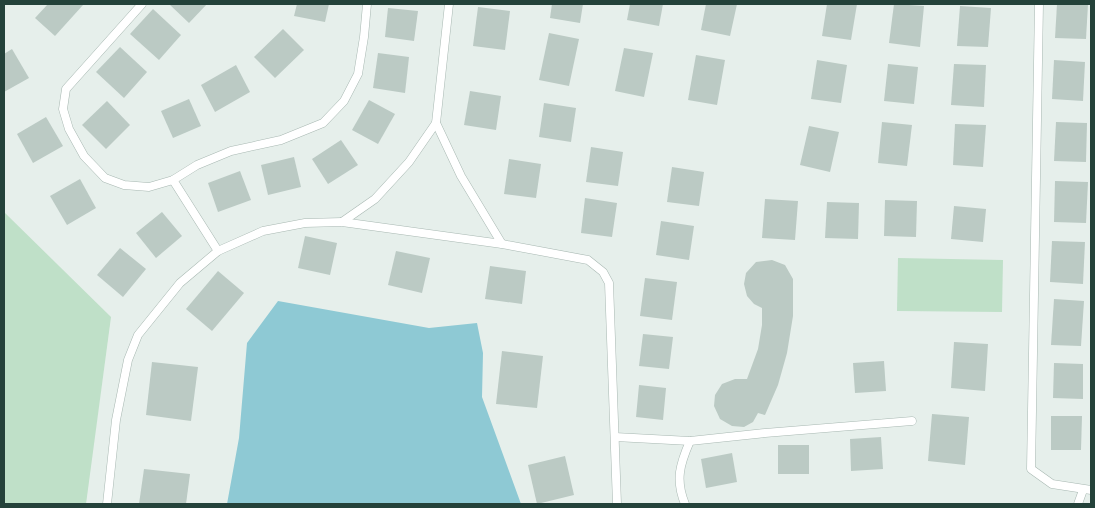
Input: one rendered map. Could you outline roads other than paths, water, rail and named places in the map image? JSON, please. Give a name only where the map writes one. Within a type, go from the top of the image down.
[{"type":"lane","points":[[142,4],[66,89],[63,108],[69,129],[84,156],[105,178],[124,185],[149,187],[173,180],[198,165],[231,151],[281,140],[324,123],[344,100],[358,74],[367,4]]},
{"type":"lane","points":[[342,222],[375,199],[409,162],[436,123],[449,4]]},
{"type":"lane","points":[[1039,4],[1031,469],[1052,484],[1087,490]]},
{"type":"lane","points":[[436,123],[461,176],[502,244]]},
{"type":"lane","points":[[173,180],[218,251]]},
{"type":"lane","points":[[107,504],[116,420],[128,360],[138,335],[180,284],[218,251],[263,231],[305,223],[342,222],[502,244],[588,260],[603,272],[609,283],[617,504]]},
{"type":"lane","points":[[616,437],[690,441],[912,421]]},
{"type":"lane","points":[[684,504],[678,480],[682,459],[690,441]]},
{"type":"lane","points":[[1078,504],[1087,490]]},
{"type":"lane","points":[[1085,504],[1087,490]]},
{"type":"water","points":[[278,301],[429,328],[477,323],[483,353],[482,397],[521,504],[227,504],[239,438],[247,343]]}]
